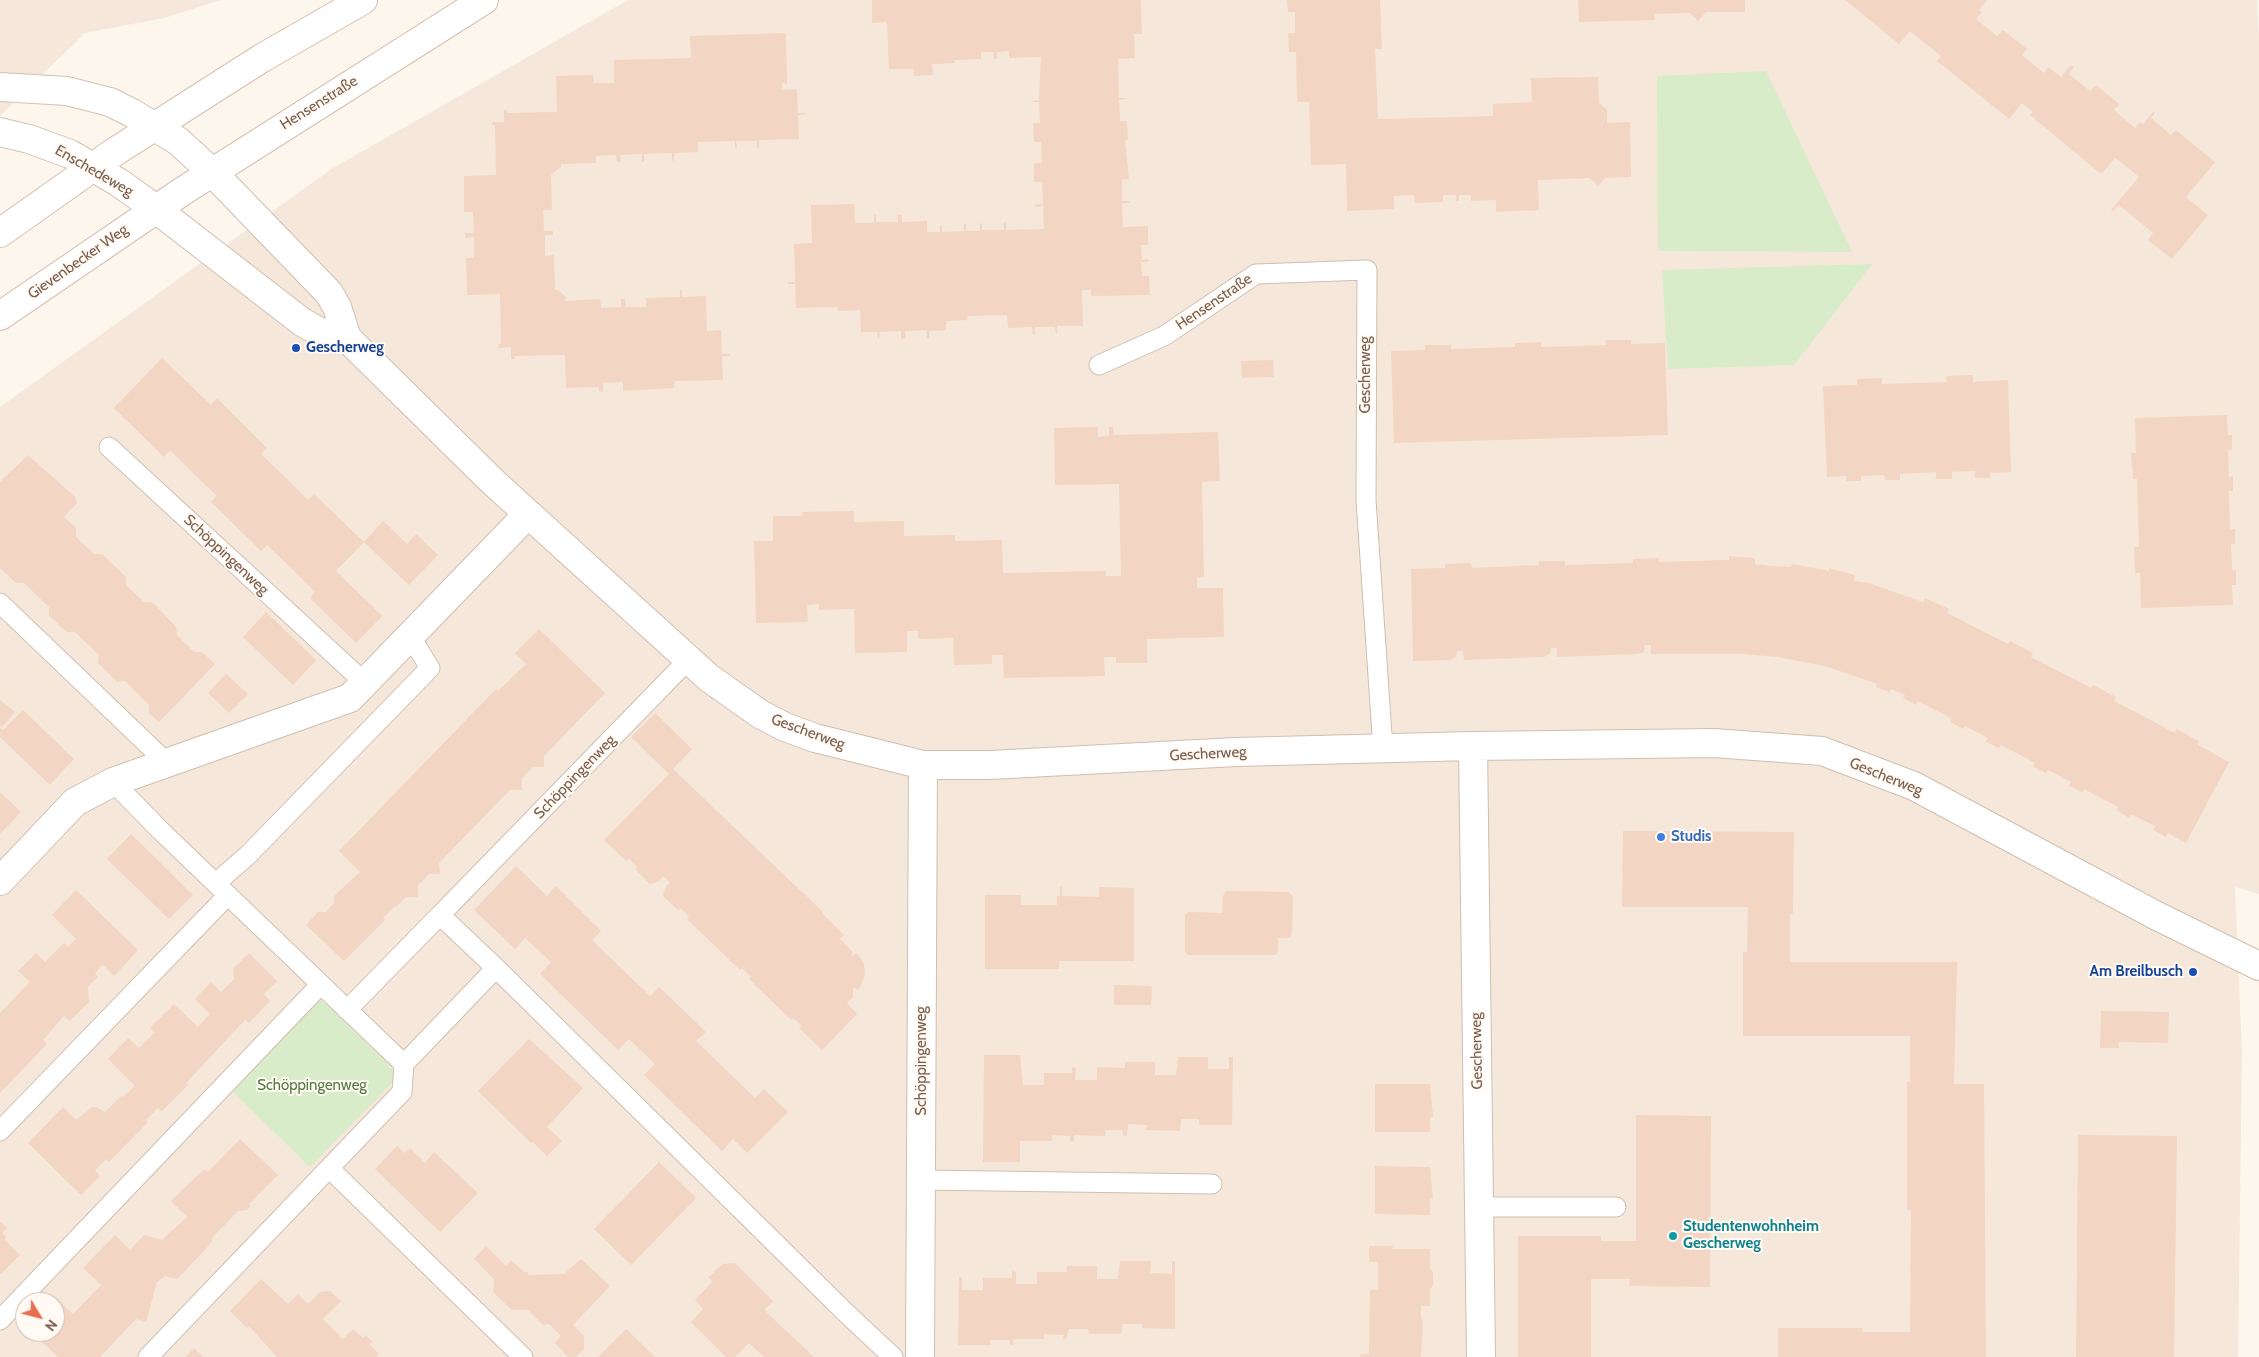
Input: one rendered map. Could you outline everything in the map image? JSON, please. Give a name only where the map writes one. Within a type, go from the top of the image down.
[{"type":"street","points":[[0,233],[156,126],[262,58],[363,0]]},
{"type":"street","name":"Hensenstraße","points":[[156,209],[484,0]]},
{"type":"street","points":[[0,87],[67,90],[110,102],[156,126],[178,141],[212,172]]},
{"type":"street","name":"Enschedeweg","points":[[0,132],[50,145],[94,167],[156,209]]},
{"type":"street","name":"Gescherweg","points":[[212,172],[329,293],[338,307],[347,338],[485,475],[688,660],[740,702],[785,727],[863,752],[924,765],[990,765],[1236,752],[1473,746],[1714,743],[1822,751],[1914,786],[2157,916],[2259,966]]},
{"type":"street","points":[[156,209],[302,322],[318,331],[347,338]]},
{"type":"street","name":"Gievenbecker Weg","points":[[0,316],[156,209]]},
{"type":"street","points":[[2,874],[75,802],[112,782],[350,698],[528,514]]},
{"type":"street","name":"Gescherweg","points":[[1473,746],[1481,1357]]},
{"type":"street","name":"Schöppingenweg","points":[[920,1357],[924,765]]},
{"type":"lane","name":"Hensenstraße","points":[[1099,365],[1164,336],[1256,274],[1367,270]]},
{"type":"lane","name":"Gescherweg","points":[[1367,270],[1366,500],[1383,749]]},
{"type":"lane","name":"Schöppingenweg","points":[[109,447],[365,683]]},
{"type":"lane","points":[[0,603],[166,762]]},
{"type":"lane","points":[[0,1130],[222,889],[248,855],[430,668],[410,636]]},
{"type":"lane","name":"Schöppingenweg","points":[[347,1010],[688,660]]},
{"type":"lane","points":[[112,782],[404,1064]]},
{"type":"lane","points":[[440,915],[893,1357]]},
{"type":"lane","points":[[148,1357],[402,1092],[404,1064],[496,968]]},
{"type":"lane","points":[[0,1320],[321,984]]},
{"type":"lane","points":[[330,1169],[523,1357]]},
{"type":"lane","points":[[921,1180],[1212,1184]]},
{"type":"lane","points":[[1479,1207],[1616,1207]]},
{"type":"shaded area","points":[[0,0],[221,0],[164,18],[85,33],[0,116]]},
{"type":"shaded area","points":[[628,0],[2257,0],[2259,39],[2259,894],[2235,887],[2242,1052],[2238,1357],[0,1357],[0,407],[333,168]]},
{"type":"green space","points":[[1766,71],[1852,252],[1658,251],[1657,76]]},
{"type":"green space","points":[[1872,264],[1794,365],[1668,369],[1662,270]]},
{"type":"green space","name":"Schöppingenweg","points":[[320,998],[393,1069],[393,1082],[310,1167],[231,1090]]},
{"type":"building","points":[[872,0],[1141,0],[1142,34],[1134,34],[1135,58],[1118,59],[1119,98],[1127,99],[1119,100],[1120,121],[1127,121],[1128,140],[1125,140],[1129,179],[1122,180],[1122,201],[1130,201],[1130,203],[1122,203],[1123,227],[1148,226],[1148,245],[1141,245],[1142,260],[1148,259],[1149,262],[1141,262],[1142,276],[1149,276],[1150,295],[1091,296],[1091,290],[1082,290],[1083,326],[1057,326],[1057,334],[1055,327],[1035,327],[1035,335],[1033,334],[1032,327],[1008,328],[1007,315],[967,316],[968,320],[946,321],[946,330],[929,331],[929,338],[927,338],[927,330],[905,331],[906,338],[901,339],[901,331],[880,332],[878,339],[877,332],[861,332],[860,310],[838,311],[837,307],[796,308],[795,284],[788,284],[788,282],[795,282],[794,244],[812,243],[811,205],[854,204],[855,223],[874,223],[874,215],[876,215],[876,222],[898,222],[897,214],[902,215],[902,222],[927,221],[927,232],[940,232],[940,225],[942,225],[942,232],[964,231],[964,224],[966,224],[966,231],[980,231],[980,224],[982,223],[982,230],[1004,230],[1004,223],[1006,223],[1006,230],[1044,229],[1043,206],[1036,207],[1035,205],[1043,204],[1042,182],[1034,182],[1034,163],[1042,163],[1041,142],[1034,142],[1033,123],[1040,123],[1039,102],[1032,101],[1039,100],[1041,57],[1009,58],[1009,51],[997,52],[997,59],[994,59],[993,52],[981,52],[981,59],[955,60],[955,63],[932,64],[933,75],[914,76],[914,69],[889,69],[887,22],[872,23]]},
{"type":"building","points":[[1287,0],[1380,0],[1382,49],[1375,49],[1378,119],[1493,116],[1493,104],[1532,102],[1531,78],[1598,77],[1599,103],[1607,110],[1607,123],[1630,122],[1631,177],[1605,178],[1598,186],[1590,178],[1538,180],[1539,210],[1496,212],[1496,200],[1471,201],[1471,195],[1459,195],[1459,201],[1456,201],[1456,195],[1443,195],[1443,202],[1415,203],[1414,195],[1394,196],[1394,209],[1347,211],[1346,164],[1311,165],[1309,102],[1297,102],[1296,52],[1289,52],[1288,33],[1295,33],[1295,12],[1288,12]]},
{"type":"building","points":[[1578,0],[1745,0],[1745,12],[1706,12],[1698,21],[1690,13],[1654,14],[1655,20],[1579,22]]},
{"type":"building","points":[[1845,0],[1987,0],[1979,10],[1982,12],[1976,19],[1997,36],[2003,30],[2027,49],[2022,55],[2044,73],[2048,67],[2061,77],[2071,65],[2074,67],[2069,74],[2090,91],[2096,85],[2119,104],[2114,110],[2135,128],[2140,122],[2143,124],[2154,111],[2155,113],[2151,118],[2171,135],[2176,130],[2215,162],[2186,197],[2208,215],[2172,259],[2148,240],[2153,233],[2119,205],[2113,211],[2111,210],[2139,177],[2122,163],[2115,158],[2101,174],[2030,115],[2033,112],[2022,103],[2009,119],[1937,61],[1941,56],[1910,31],[1899,44]]},
{"type":"building","points":[[786,33],[787,84],[782,83],[782,90],[797,89],[798,113],[805,113],[805,115],[798,115],[799,139],[759,140],[759,148],[757,148],[757,141],[736,141],[737,148],[735,149],[735,141],[698,142],[698,152],[674,153],[674,160],[672,161],[672,153],[644,154],[644,161],[642,162],[642,154],[620,155],[621,162],[617,162],[616,155],[596,156],[596,163],[561,164],[561,167],[551,175],[552,210],[543,210],[544,231],[553,231],[553,235],[545,235],[545,256],[554,255],[555,290],[558,290],[566,297],[565,301],[600,299],[601,308],[621,307],[621,299],[625,299],[626,307],[646,307],[646,298],[680,297],[680,289],[682,290],[682,297],[706,296],[707,331],[721,330],[722,354],[730,354],[730,356],[722,356],[723,380],[675,381],[674,388],[623,391],[623,382],[603,383],[603,392],[599,391],[599,387],[566,388],[565,355],[515,356],[515,359],[511,359],[511,347],[498,348],[499,344],[501,344],[500,294],[467,295],[466,258],[474,258],[474,237],[465,238],[465,233],[474,233],[473,212],[464,212],[464,176],[496,175],[495,125],[492,125],[492,122],[504,122],[504,110],[507,110],[507,113],[557,112],[556,76],[593,75],[594,83],[614,83],[614,60],[691,58],[690,36]]},
{"type":"building","points":[[1605,340],[1631,340],[1631,344],[1665,343],[1668,435],[1394,443],[1391,351],[1425,350],[1425,345],[1451,345],[1451,349],[1515,347],[1515,343],[1541,342],[1541,347],[1606,345]]},
{"type":"building","points":[[162,358],[211,405],[217,398],[267,448],[261,454],[308,500],[314,494],[364,542],[336,571],[382,616],[356,643],[310,598],[315,592],[291,568],[267,545],[261,551],[211,502],[217,496],[170,450],[164,457],[114,408]]},
{"type":"building","points":[[1273,360],[1274,377],[1242,378],[1241,361]]},
{"type":"building","points":[[1973,375],[1973,382],[2008,380],[2011,472],[1990,473],[1990,478],[1975,478],[1975,471],[1952,472],[1952,479],[1936,479],[1936,472],[1900,474],[1900,480],[1885,480],[1884,475],[1861,476],[1861,481],[1846,481],[1846,476],[1827,477],[1823,386],[1857,385],[1857,379],[1882,378],[1882,384],[1947,382],[1946,376]]},
{"type":"building","points":[[2227,415],[2228,435],[2232,435],[2232,450],[2228,450],[2229,477],[2233,476],[2233,491],[2229,491],[2230,529],[2235,529],[2235,544],[2231,544],[2232,570],[2236,570],[2236,585],[2232,585],[2233,605],[2141,608],[2140,573],[2135,573],[2134,547],[2139,547],[2137,479],[2133,479],[2131,453],[2136,453],[2135,418]]},
{"type":"building","points":[[1098,427],[1098,437],[1109,436],[1109,427],[1113,427],[1114,435],[1218,432],[1220,481],[1202,482],[1204,577],[1197,578],[1197,588],[1223,588],[1224,637],[1147,639],[1147,663],[1116,663],[1116,657],[1104,657],[1105,676],[1004,678],[1003,655],[992,655],[992,664],[954,665],[953,638],[918,639],[918,631],[907,631],[907,652],[855,653],[854,609],[819,610],[819,604],[807,605],[808,622],[756,623],[754,541],[773,541],[773,516],[803,516],[802,512],[854,511],[854,522],[904,521],[904,536],[955,535],[955,541],[1002,540],[1003,573],[1106,571],[1106,576],[1121,576],[1119,484],[1055,485],[1054,428]]},
{"type":"building","points":[[28,455],[75,497],[77,503],[64,517],[76,528],[76,537],[94,554],[102,554],[126,577],[126,585],[144,602],[152,602],[176,627],[177,635],[194,652],[202,652],[215,664],[159,722],[149,713],[149,705],[125,681],[117,682],[98,663],[99,655],[75,632],[66,632],[49,615],[49,607],[24,583],[16,583],[0,568],[0,482]]},
{"type":"building","points":[[383,521],[407,544],[416,534],[438,555],[409,585],[364,542]]},
{"type":"building","points":[[1729,556],[1755,558],[1755,564],[1771,566],[1791,567],[1792,564],[1829,571],[1829,568],[1855,575],[1854,581],[1869,583],[1923,602],[1925,598],[1949,609],[1947,613],[2008,644],[2010,641],[2033,653],[2031,657],[2091,688],[2093,685],[2116,697],[2114,701],[2175,733],[2176,729],[2199,741],[2198,745],[2229,762],[2186,843],[2168,833],[2166,837],[2153,830],[2155,826],[2131,814],[2129,818],[2116,810],[2118,807],[2084,789],[2082,792],[2069,786],[2071,782],[2048,770],[2046,773],[2033,767],[2035,763],[2001,745],[1999,748],[1986,742],[1988,738],[1965,726],[1963,729],[1950,722],[1952,719],[1918,701],[1916,705],[1903,698],[1905,695],[1891,689],[1889,692],[1876,687],[1877,684],[1825,666],[1778,657],[1742,654],[1651,654],[1651,645],[1645,645],[1644,652],[1638,654],[1557,657],[1557,648],[1551,648],[1550,654],[1544,657],[1464,660],[1463,650],[1457,651],[1456,657],[1450,660],[1413,661],[1411,569],[1445,568],[1445,564],[1471,563],[1472,568],[1539,565],[1539,561],[1565,561],[1565,565],[1633,563],[1633,559],[1659,558],[1659,562],[1729,560]]},
{"type":"building","points":[[266,612],[316,660],[293,685],[243,637]]},
{"type":"building","points":[[539,629],[605,693],[544,756],[544,767],[533,767],[522,778],[522,790],[510,790],[439,863],[440,874],[429,874],[418,885],[418,897],[406,897],[395,906],[383,918],[385,920],[344,961],[306,925],[318,912],[326,912],[334,903],[334,896],[360,872],[339,851],[496,689],[498,691],[526,664],[515,653]]},
{"type":"building","points":[[226,674],[248,694],[229,713],[208,693]]},
{"type":"building","points":[[0,700],[15,712],[2,727],[0,726]]},
{"type":"building","points":[[23,710],[74,759],[50,785],[0,737],[0,728],[3,730]]},
{"type":"building","points":[[655,713],[692,749],[673,769],[823,912],[844,935],[840,939],[852,951],[852,956],[857,953],[864,964],[865,974],[862,983],[858,990],[853,987],[853,997],[847,1003],[857,1014],[822,1050],[799,1028],[802,1026],[793,1018],[791,1020],[749,979],[751,977],[742,968],[740,970],[687,919],[689,916],[680,908],[678,910],[663,896],[665,888],[670,882],[663,876],[658,882],[650,884],[635,869],[638,867],[629,859],[626,861],[604,840],[669,774],[631,737]]},
{"type":"building","points":[[0,792],[21,812],[0,834]]},
{"type":"building","points":[[1623,831],[1794,832],[1790,962],[1957,962],[1954,1084],[1984,1084],[1986,1357],[1778,1357],[1778,1328],[1863,1328],[1862,1332],[1910,1332],[1911,1210],[1907,1210],[1907,1082],[1910,1082],[1910,1036],[1743,1036],[1743,952],[1747,952],[1748,907],[1622,907]]},
{"type":"building","points":[[131,834],[193,895],[169,919],[107,859]]},
{"type":"building","points":[[516,866],[547,896],[556,886],[601,931],[592,940],[650,996],[659,987],[706,1032],[696,1041],[755,1098],[764,1089],[788,1112],[747,1153],[733,1139],[722,1151],[644,1075],[655,1064],[629,1039],[618,1050],[540,974],[551,962],[525,938],[515,949],[474,910]]},
{"type":"building","points":[[1060,887],[1062,887],[1062,896],[1099,897],[1099,887],[1134,888],[1134,961],[1059,961],[1059,969],[985,969],[985,895],[1021,895],[1021,905],[1057,905]]},
{"type":"building","points":[[76,890],[138,950],[114,976],[103,965],[95,973],[98,977],[88,986],[89,1002],[70,1021],[64,1016],[43,1040],[47,1044],[0,1093],[0,1013],[30,982],[18,971],[36,953],[45,962],[64,943],[68,947],[76,939],[52,915]]},
{"type":"building","points":[[1226,891],[1289,892],[1293,897],[1292,934],[1289,938],[1278,938],[1278,952],[1275,955],[1187,955],[1185,951],[1185,915],[1188,912],[1222,913],[1223,896]]},
{"type":"building","points":[[249,953],[277,981],[264,994],[270,1001],[249,1023],[245,1020],[186,1083],[188,1085],[162,1111],[158,1108],[146,1120],[148,1122],[109,1162],[106,1159],[95,1170],[100,1176],[81,1195],[28,1143],[63,1107],[76,1120],[92,1107],[97,1107],[105,1112],[121,1096],[123,1097],[135,1086],[108,1059],[128,1038],[139,1048],[155,1032],[150,1028],[174,1004],[198,1027],[210,1014],[195,999],[211,982],[221,992],[234,979],[233,969]]},
{"type":"building","points":[[1114,985],[1152,986],[1151,1005],[1114,1005]]},
{"type":"building","points":[[2101,1011],[2169,1012],[2168,1043],[2119,1042],[2119,1048],[2100,1048]]},
{"type":"building","points":[[529,1039],[583,1088],[547,1127],[562,1141],[547,1156],[533,1142],[531,1143],[478,1091]]},
{"type":"building","points":[[984,1055],[1020,1055],[1023,1085],[1044,1085],[1044,1073],[1072,1073],[1072,1067],[1076,1068],[1075,1080],[1097,1080],[1097,1067],[1125,1068],[1125,1062],[1155,1062],[1155,1075],[1176,1075],[1178,1057],[1208,1057],[1208,1069],[1229,1069],[1229,1057],[1233,1057],[1232,1125],[1199,1125],[1199,1119],[1181,1119],[1180,1131],[1146,1130],[1147,1125],[1128,1124],[1127,1136],[1123,1136],[1123,1130],[1105,1130],[1105,1136],[1074,1135],[1074,1141],[1070,1141],[1070,1136],[1052,1135],[1052,1141],[1020,1141],[1020,1162],[983,1162]]},
{"type":"building","points":[[1375,1084],[1430,1084],[1433,1117],[1430,1117],[1430,1132],[1375,1132]]},
{"type":"building","name":"Studentenwohnheim Gescherweg","points":[[1636,1115],[1711,1116],[1710,1287],[1629,1286],[1630,1279],[1591,1279],[1591,1357],[1518,1357],[1518,1236],[1601,1236],[1601,1241],[1636,1241]]},
{"type":"building","points":[[2078,1135],[2177,1136],[2174,1357],[2076,1357]]},
{"type":"building","points":[[240,1139],[278,1175],[249,1204],[251,1206],[247,1210],[238,1211],[177,1279],[165,1276],[157,1282],[146,1322],[136,1319],[100,1357],[58,1357],[42,1342],[65,1342],[65,1306],[73,1314],[101,1285],[83,1268],[115,1235],[130,1250],[144,1235],[162,1240],[187,1217],[171,1201],[204,1169],[208,1172]]},
{"type":"building","points":[[397,1146],[404,1153],[410,1148],[425,1163],[434,1152],[478,1193],[440,1232],[375,1169]]},
{"type":"building","points":[[659,1162],[696,1198],[631,1265],[594,1229]]},
{"type":"building","points":[[1375,1166],[1430,1167],[1433,1199],[1430,1199],[1430,1215],[1375,1214]]},
{"type":"building","points":[[0,1221],[7,1228],[2,1233],[6,1237],[5,1240],[20,1255],[0,1275]]},
{"type":"building","points":[[486,1246],[506,1266],[511,1260],[524,1272],[528,1272],[528,1275],[564,1274],[581,1259],[610,1286],[573,1325],[584,1336],[584,1349],[576,1357],[568,1357],[555,1343],[561,1336],[549,1324],[543,1325],[528,1310],[512,1310],[493,1292],[494,1279],[474,1259]]},
{"type":"building","points":[[1369,1246],[1393,1246],[1392,1249],[1430,1249],[1430,1269],[1433,1272],[1433,1286],[1430,1289],[1430,1306],[1421,1306],[1421,1318],[1423,1321],[1421,1357],[1360,1357],[1361,1354],[1369,1354],[1370,1290],[1378,1289],[1378,1262],[1369,1262]]},
{"type":"building","points":[[1120,1261],[1151,1261],[1150,1273],[1172,1274],[1172,1261],[1175,1261],[1175,1329],[1142,1328],[1142,1324],[1123,1324],[1121,1334],[1089,1334],[1088,1329],[1069,1329],[1066,1340],[1063,1339],[1064,1335],[1044,1334],[1044,1339],[1014,1339],[1013,1345],[1010,1345],[1010,1340],[990,1340],[991,1345],[958,1345],[959,1277],[962,1277],[962,1290],[983,1290],[983,1278],[1012,1278],[1012,1271],[1016,1272],[1016,1284],[1037,1284],[1037,1272],[1067,1272],[1067,1266],[1097,1266],[1097,1279],[1118,1279]]},
{"type":"building","points":[[735,1263],[773,1301],[764,1310],[814,1357],[764,1357],[749,1343],[735,1357],[726,1357],[691,1322],[703,1309],[695,1300],[713,1281],[708,1278],[722,1264]]},
{"type":"building","points":[[261,1279],[288,1304],[298,1294],[308,1304],[320,1292],[330,1291],[341,1301],[323,1319],[343,1339],[353,1329],[363,1338],[366,1335],[372,1342],[369,1344],[379,1354],[376,1357],[277,1357],[249,1326],[247,1328],[230,1311]]},
{"type":"building","points":[[626,1329],[655,1357],[598,1357]]},
{"type":"building","points":[[194,1348],[203,1357],[186,1357]]},
{"type":"place","name":"Gescherweg","points":[[296,348]]},
{"type":"place","name":"Studis","points":[[1661,837]]},
{"type":"place","name":"Am Breilbusch","points":[[2193,972]]},
{"type":"place","name":"Studentenwohnheim Gescherweg","points":[[1673,1236]]}]
